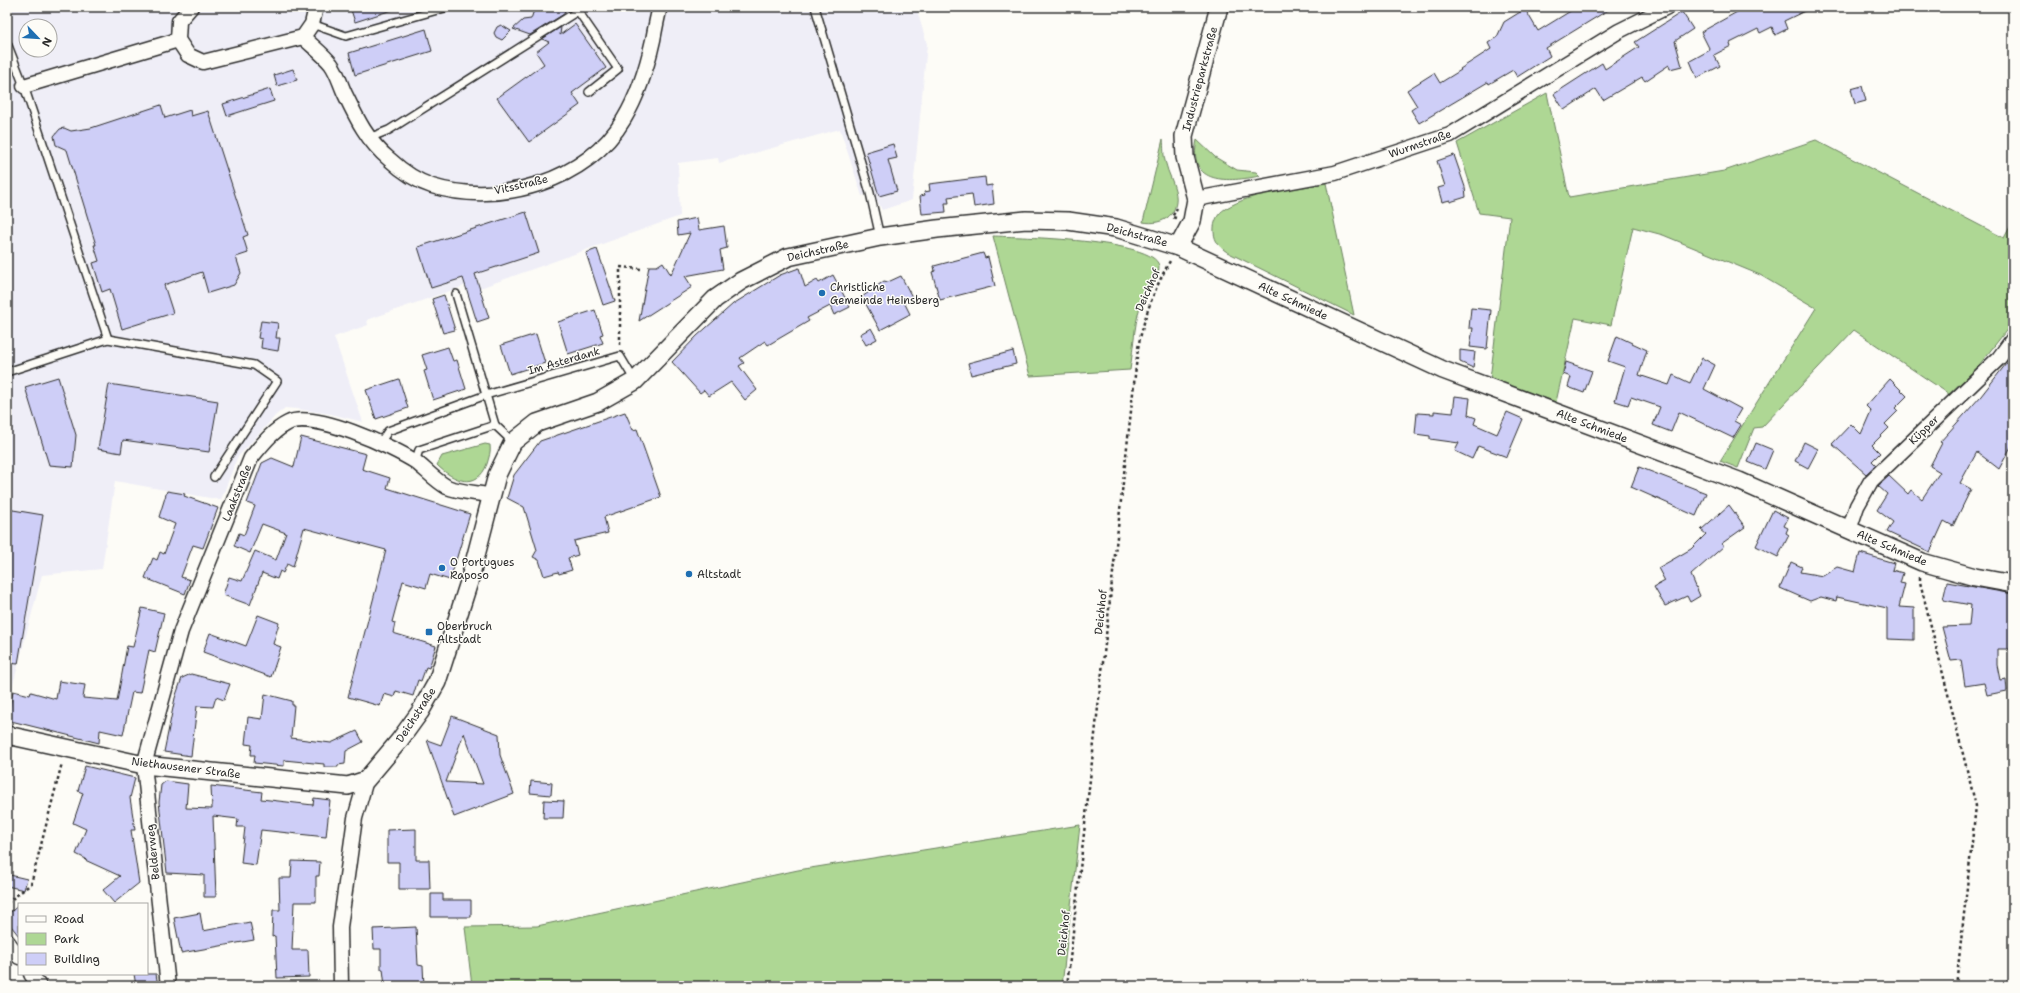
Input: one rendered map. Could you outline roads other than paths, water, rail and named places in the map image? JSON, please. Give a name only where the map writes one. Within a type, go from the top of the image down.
[{"type":"street","points":[[191,7],[179,21],[178,40],[188,55],[203,62],[303,37],[312,24],[316,7]]},
{"type":"street","name":"Vitsstraße","points":[[303,37],[332,65],[355,115],[369,138],[388,158],[410,175],[431,186],[456,192],[479,194],[505,191],[532,185],[553,178],[576,168],[594,154],[624,120],[637,95],[646,69],[660,7]]},
{"type":"street","name":"Industrieparkstraße","points":[[1196,199],[1185,157],[1184,136],[1219,7]]},
{"type":"street","name":"Wurmstraße","points":[[1196,199],[1335,173],[1450,135],[1619,32],[1667,7]]},
{"type":"street","points":[[24,86],[178,40]]},
{"type":"street","points":[[1178,247],[1192,221],[1196,199]]},
{"type":"street","name":"Deichstraße","points":[[341,986],[340,927],[355,818],[366,780],[399,742],[420,712],[437,682],[466,590],[497,475],[513,442],[537,424],[598,402],[635,381],[715,299],[741,281],[788,256],[880,237],[937,228],[1026,220],[1068,221],[1116,228],[1178,247]]},
{"type":"street","name":"Alte Schmiede","points":[[1178,247],[1443,370],[1739,481],[1922,562],[1975,577],[2013,584]]},
{"type":"street","name":"Küpper","points":[[1849,530],[1857,506],[1871,481],[1999,358],[2013,339]]},
{"type":"street","name":"Laakstraße","points":[[144,765],[181,631],[251,458],[269,436],[290,422],[311,419],[330,424],[380,443],[414,462],[447,486],[492,496]]},
{"type":"street","name":"Niethausener Straße","points":[[7,735],[66,746],[144,765],[348,786],[366,780]]},
{"type":"street","name":"Belderweg","points":[[144,765],[168,986]]},
{"type":"street","points":[[7,941],[18,957]]},
{"type":"street","points":[[32,975],[40,986]]},
{"type":"lane","points":[[312,24],[346,36],[448,7]]},
{"type":"lane","points":[[369,138],[390,130],[581,9],[588,7]]},
{"type":"lane","points":[[815,7],[870,193],[880,237]]},
{"type":"lane","points":[[581,9],[618,69],[588,92]]},
{"type":"lane","points":[[7,43],[24,86],[108,339]]},
{"type":"lane","points":[[456,294],[495,425],[513,442]]},
{"type":"lane","points":[[7,372],[108,339],[254,365],[276,381],[214,477]]},
{"type":"lane","name":"Im Asterdank","points":[[380,443],[388,431],[486,395],[620,356],[635,381]]},
{"type":"lane","points":[[414,462],[419,450],[495,425]]},
{"type":"place","name":"Christliche Gemeinde Heinsberg","points":[[822,293]]},
{"type":"place","name":"O Portugues Raposo","points":[[442,568]]},
{"type":"place","name":"Altstadt","points":[[689,574]]},
{"type":"place","name":"Oberbruch Altstadt","points":[[429,632]]}]
